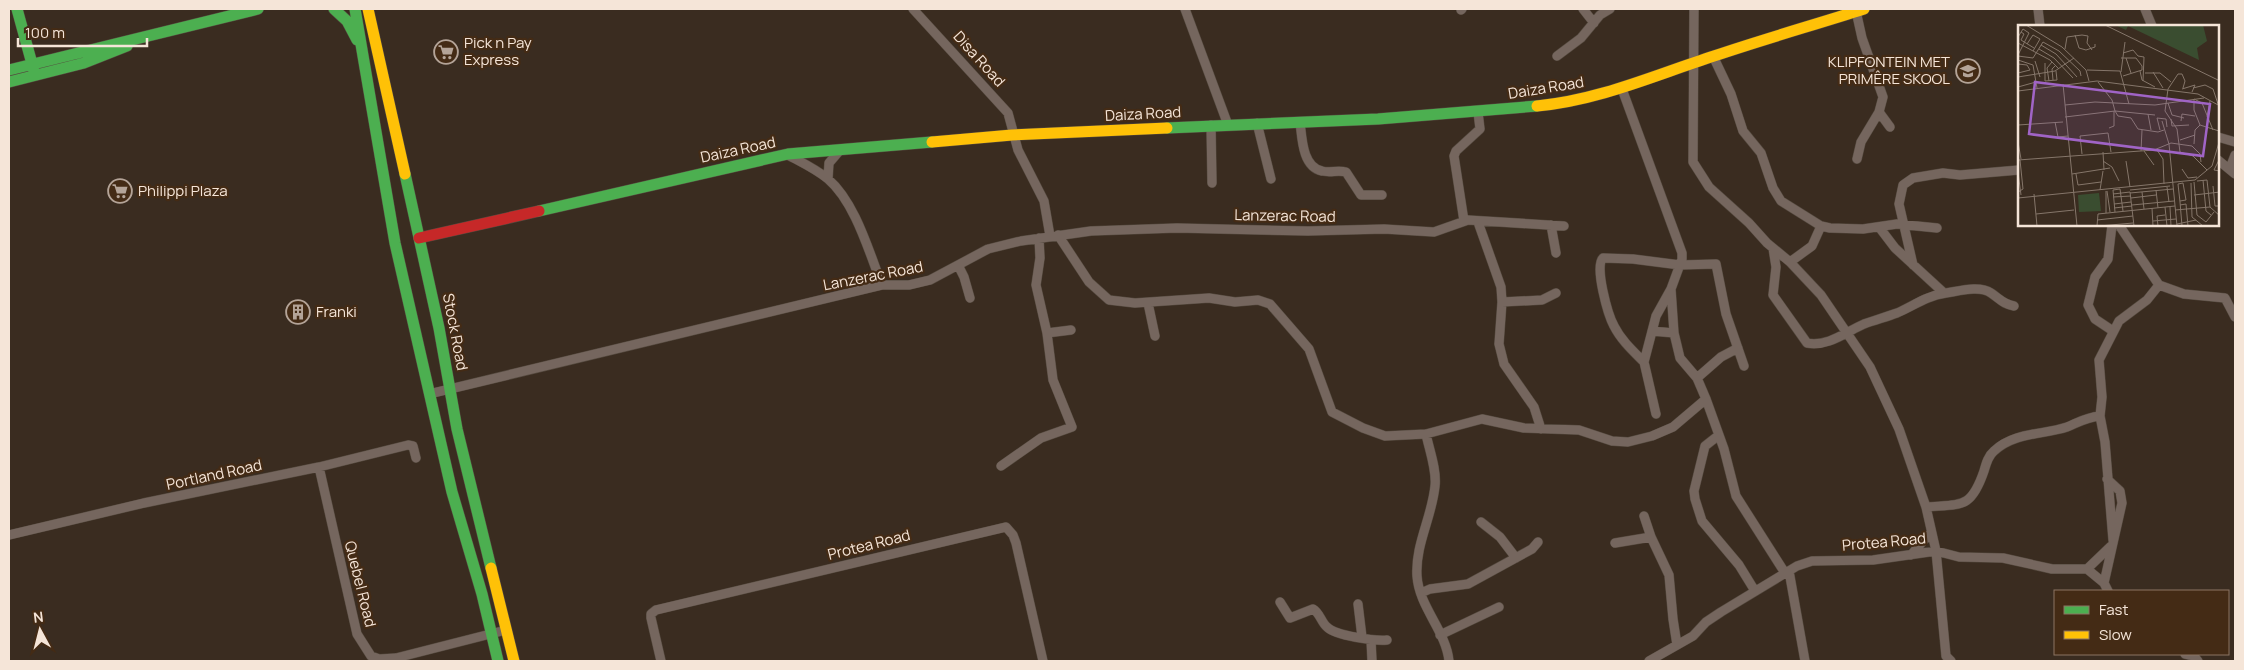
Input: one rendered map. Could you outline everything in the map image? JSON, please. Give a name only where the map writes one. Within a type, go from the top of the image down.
[{"type":"main road","points":[[17,9],[35,76]]},
{"type":"main road","points":[[9,70],[258,9]]},
{"type":"main road","points":[[334,9],[347,21],[364,56]]},
{"type":"main road","points":[[355,9],[395,242],[428,394],[452,492],[492,633],[498,661]]},
{"type":"main road","name":"Stock Road","points":[[368,9],[419,238],[464,458],[514,661]]},
{"type":"main road","name":"Daiza Road","points":[[419,238],[788,154],[1012,136],[1478,112],[1556,104],[1622,88],[1713,56],[1860,10]]},
{"type":"main road","points":[[9,82],[106,56],[142,38]]},
{"type":"street","name":"Disa Road","points":[[913,9],[1003,106],[1010,117],[1012,136],[1044,201],[1054,236]]},
{"type":"street","points":[[1185,9],[1228,124]]},
{"type":"street","points":[[1584,9],[1594,23]]},
{"type":"street","points":[[1557,56],[1582,38],[1600,15],[1610,9]]},
{"type":"street","points":[[1694,9],[1693,162],[1709,187],[1749,222],[1821,295],[1870,367],[1887,399],[1926,506],[1936,551],[1946,659]]},
{"type":"street","points":[[2038,9],[2040,25]]},
{"type":"street","points":[[2145,9],[2152,25]]},
{"type":"street","points":[[1857,159],[1864,134],[1879,112],[1883,97],[1862,38],[1860,10]]},
{"type":"street","points":[[1713,56],[1732,94],[1743,131],[1761,153],[1777,195],[1787,205],[1821,226],[1853,229],[1904,224],[1937,228]]},
{"type":"street","points":[[1622,88],[1682,253],[1671,289],[1656,316],[1644,362],[1656,414]]},
{"type":"street","points":[[1478,112],[1480,129],[1456,151],[1454,156],[1464,220],[1564,226]]},
{"type":"street","points":[[1879,112],[1890,126]]},
{"type":"street","points":[[1300,122],[1306,154],[1314,168],[1323,172],[1344,172],[1361,195],[1382,195]]},
{"type":"street","points":[[1258,123],[1271,179]]},
{"type":"street","points":[[1211,125],[1212,183]]},
{"type":"street","points":[[2219,137],[2235,142]]},
{"type":"street","points":[[828,179],[829,163],[841,149]]},
{"type":"street","points":[[788,154],[828,179],[847,204],[882,285]]},
{"type":"street","points":[[2219,161],[2233,171],[2235,155]]},
{"type":"street","points":[[1913,265],[1899,199],[1903,185],[1908,180],[1942,173],[1960,175],[2018,170]]},
{"type":"street","name":"Lanzerac Road","points":[[428,394],[882,285],[918,284],[988,249],[1039,238],[1105,230],[1177,228],[1438,231],[1464,220]]},
{"type":"street","points":[[1478,222],[1498,276],[1502,302],[1499,344],[1504,364],[1537,412],[1541,429]]},
{"type":"street","points":[[1551,225],[1556,253]]},
{"type":"street","points":[[1790,262],[1812,246],[1821,226]]},
{"type":"street","points":[[2112,226],[2108,259],[2095,277],[2088,305],[2095,319],[2113,331]]},
{"type":"street","points":[[2120,226],[2159,285],[2184,294],[2225,298],[2235,316]]},
{"type":"street","points":[[1879,227],[1895,248],[1944,293]]},
{"type":"street","points":[[1054,236],[1103,296],[1115,301],[1148,303],[1209,298],[1235,302],[1258,300],[1268,302],[1308,346],[1334,414],[1381,436],[1426,434],[1482,419],[1541,429],[1579,430],[1619,442],[1637,440],[1674,427],[1706,399]]},
{"type":"street","points":[[1001,466],[1041,438],[1072,428],[1053,380],[1047,333],[1036,285],[1040,258],[1039,238]]},
{"type":"street","points":[[1773,248],[1776,268],[1773,295],[1803,340],[1807,343],[1819,344],[1898,312],[1915,302],[1944,293],[1978,289],[1990,292],[2001,302],[2014,306]]},
{"type":"street","points":[[1644,362],[1624,342],[1614,326],[1602,285],[1600,261],[1602,258],[1680,264],[1716,264],[1726,314],[1744,366]]},
{"type":"street","points":[[958,265],[964,276],[970,298]]},
{"type":"street","points":[[2106,587],[2087,569],[2112,543],[2105,442],[2100,416],[2102,397],[2098,360],[2119,322],[2147,300],[2159,285]]},
{"type":"street","points":[[1671,289],[1674,333],[1680,358],[1697,378],[1706,399],[1719,435],[1736,496],[1787,572],[1805,661]]},
{"type":"street","points":[[1502,302],[1542,300],[1556,293]]},
{"type":"street","points":[[1148,303],[1155,336]]},
{"type":"street","points":[[1047,333],[1071,330]]},
{"type":"street","points":[[1652,330],[1674,333]]},
{"type":"street","points":[[1697,378],[1721,357],[1738,348]]},
{"type":"street","points":[[1926,506],[1956,504],[1971,499],[1978,489],[1992,452],[2002,446],[2022,436],[2064,428],[2084,418],[2100,416]]},
{"type":"street","points":[[1426,434],[1435,484],[1418,562],[1417,577],[1421,593],[1450,661]]},
{"type":"street","points":[[1719,435],[1705,446],[1694,491],[1695,499],[1702,521],[1739,564],[1755,591]]},
{"type":"street","name":"Portland Road","points":[[9,535],[319,467],[408,445],[414,448],[416,458]]},
{"type":"street","name":"Quebel Road","points":[[319,467],[355,626],[361,643],[371,656],[379,659],[396,658],[506,630]]},
{"type":"street","points":[[2106,587],[2112,543],[2120,516],[2122,495],[2107,479]]},
{"type":"street","points":[[1644,516],[1651,537],[1669,575],[1672,618],[1677,645]]},
{"type":"street","points":[[1481,522],[1500,537],[1516,558]]},
{"type":"street","name":"Protea Road","points":[[661,661],[651,616],[656,610],[1006,527],[1013,535],[1016,543],[1043,661]]},
{"type":"street","points":[[1910,555],[1931,532]]},
{"type":"street","points":[[1615,543],[1651,537]]},
{"type":"street","points":[[1421,593],[1430,589],[1468,584],[1516,558],[1538,542]]},
{"type":"street","name":"Protea Road","points":[[1649,661],[1692,636],[1706,622],[1755,591],[1787,572],[1812,561],[1873,560],[1936,551],[1959,557],[2003,558],[2052,569],[2087,569]]},
{"type":"street","points":[[1280,602],[1290,618],[1313,609],[1327,627],[1334,632],[1371,640],[1387,640]]},
{"type":"street","points":[[1358,604],[1362,637]]},
{"type":"street","points":[[1440,635],[1499,607]]},
{"type":"street","points":[[1371,640],[1372,661]]},
{"type":"traffic: fast","points":[[17,9],[34,71]]},
{"type":"traffic: fast","points":[[9,70],[258,9]]},
{"type":"traffic: fast","points":[[334,9],[347,21],[357,40]]},
{"type":"traffic: fast","points":[[355,9],[395,243],[452,492],[482,594],[498,661]]},
{"type":"traffic: fast","points":[[9,82],[84,63],[127,46]]},
{"type":"traffic: fast","points":[[1167,128],[1378,119],[1537,106]]},
{"type":"traffic: fast","points":[[539,211],[788,154],[932,142]]},
{"type":"traffic: fast","points":[[405,174],[439,328],[457,429],[491,568]]},
{"type":"traffic: slow","points":[[368,9],[405,174]]},
{"type":"traffic: slow","points":[[1537,106],[1605,93],[1864,9]]},
{"type":"traffic: slow","points":[[932,142],[1012,135],[1167,128]]},
{"type":"traffic: slow","points":[[491,568],[514,661]]},
{"type":"traffic: jam","points":[[419,238],[539,211]]},
{"type":"place","name":"Pick n Pay Express","points":[[446,52]]},
{"type":"place","name":"KLIPFONTEIN MET PRIMÊRE SKOOL","points":[[1968,71]]},
{"type":"place","name":"Philippi Plaza","points":[[120,191]]},
{"type":"place","name":"Franki","points":[[298,312]]}]
